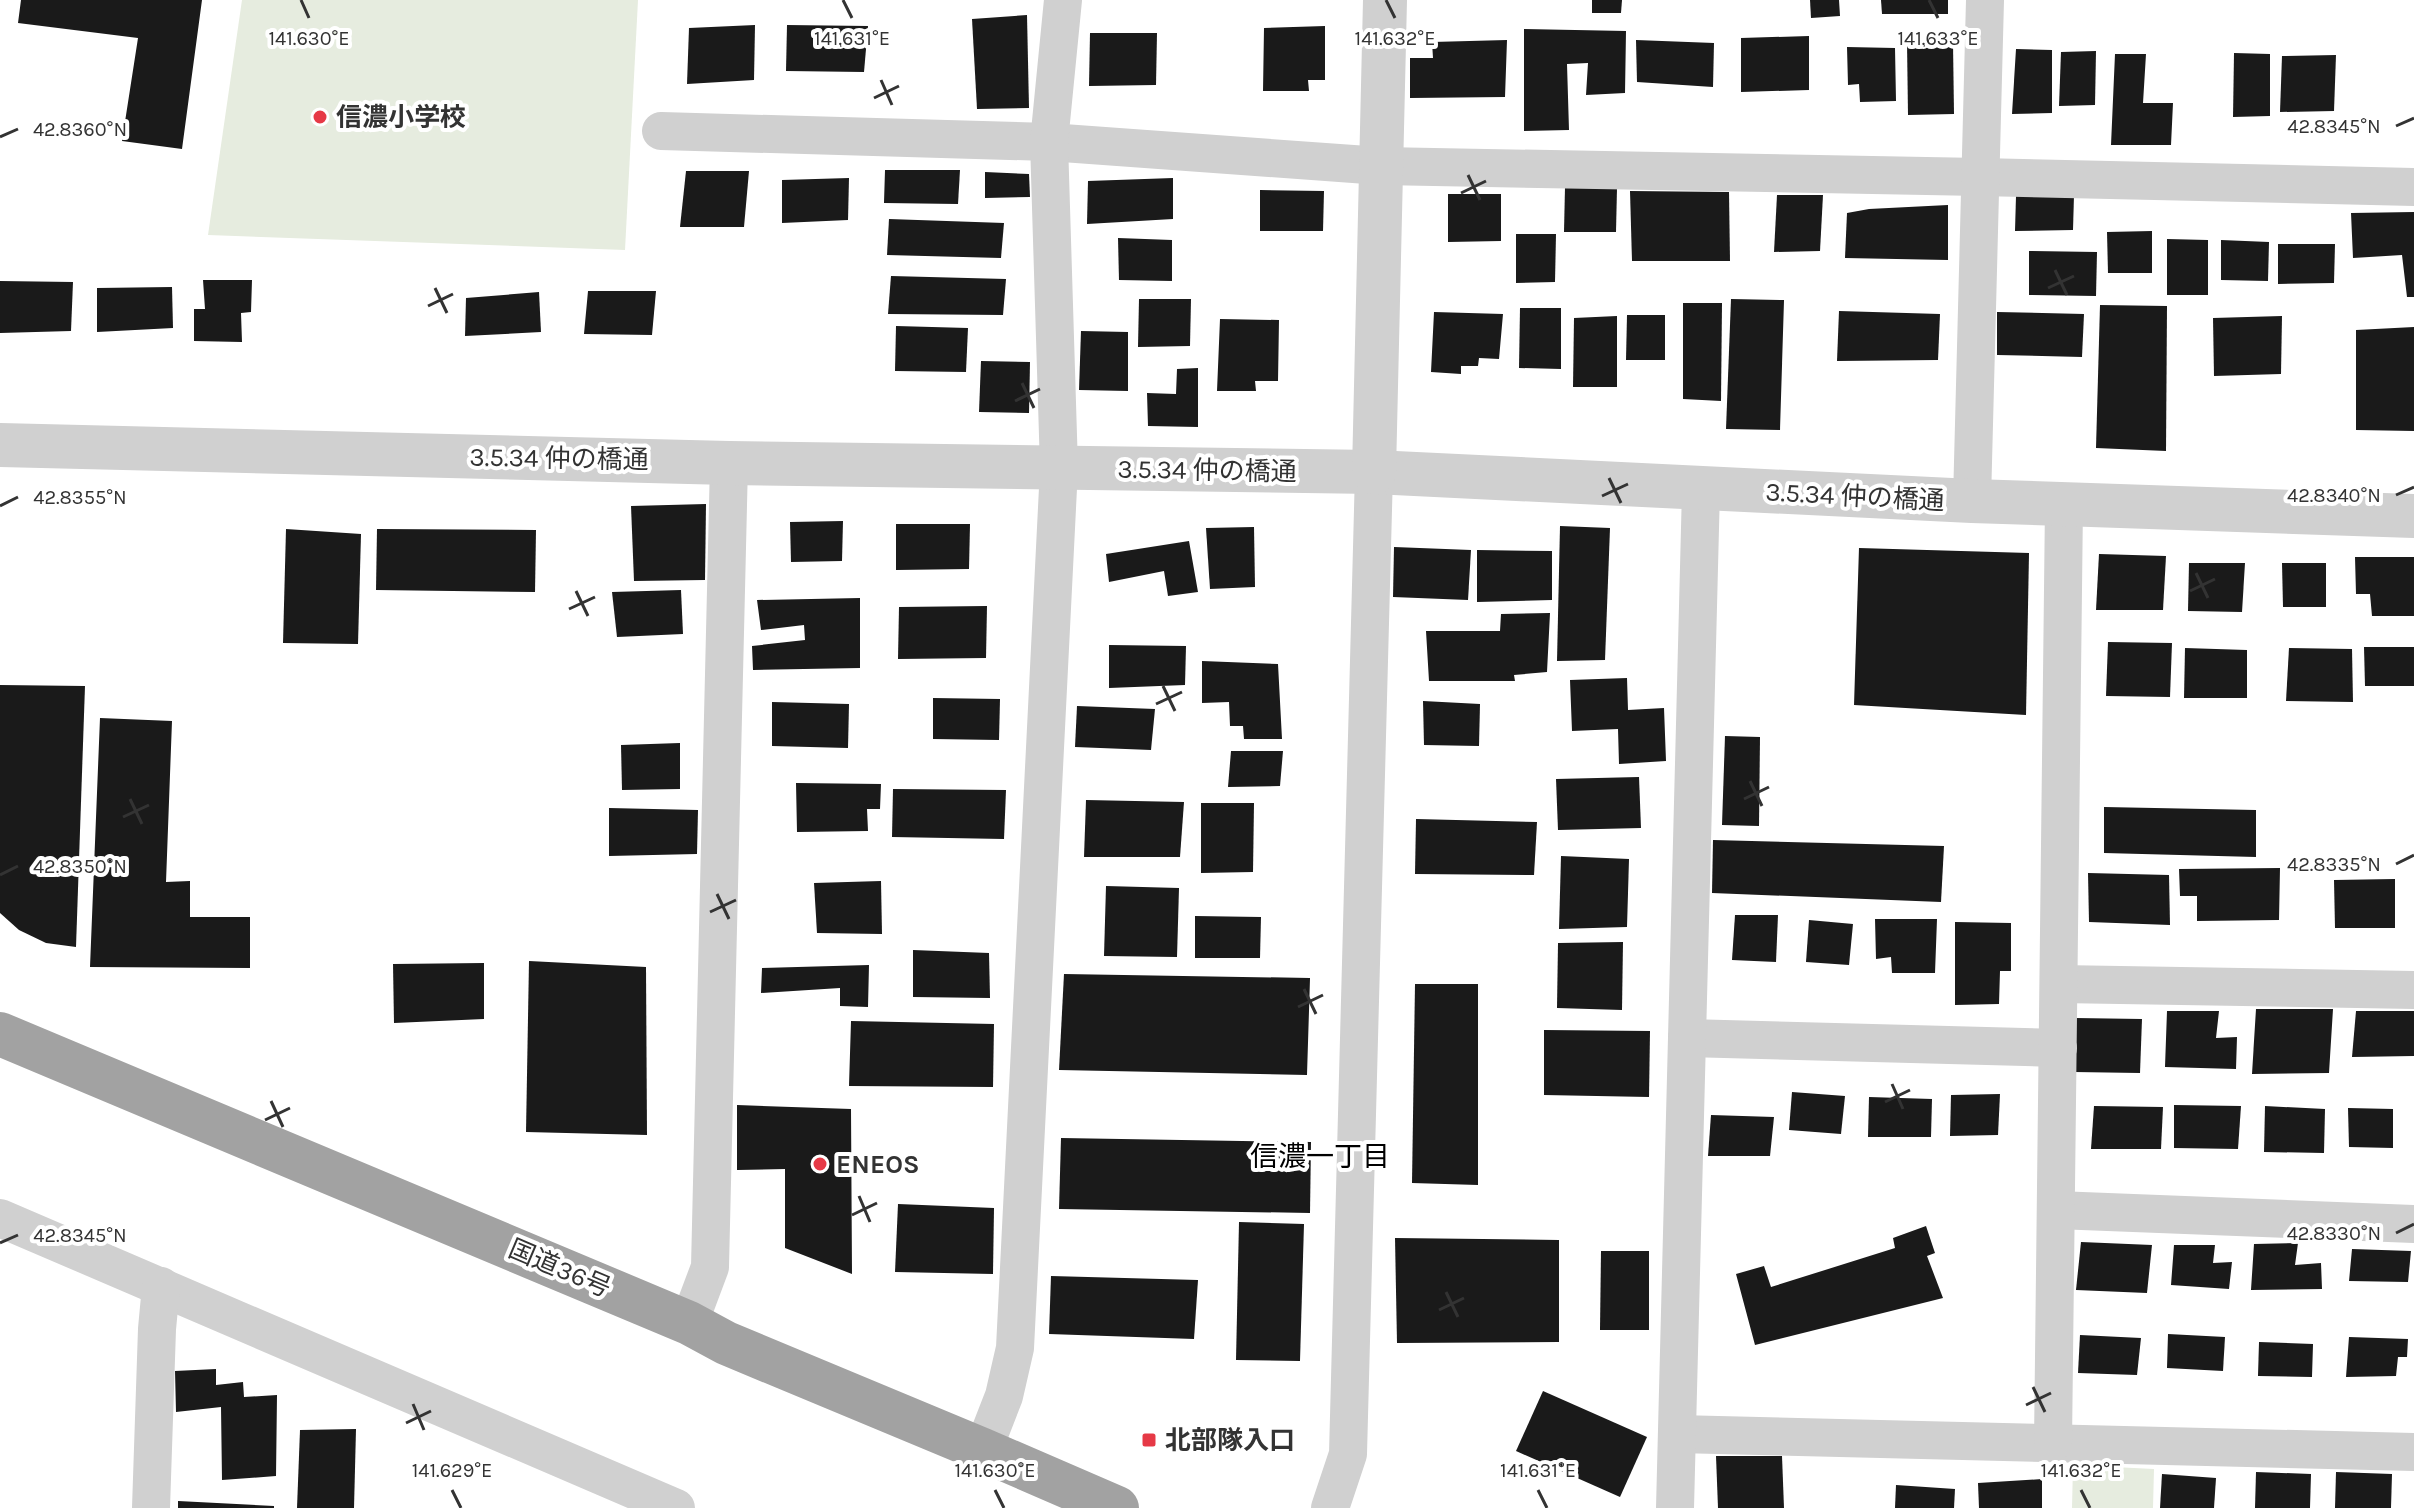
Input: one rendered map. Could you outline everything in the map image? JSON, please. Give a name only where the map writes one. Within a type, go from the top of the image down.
[{"type":"highway","name":"国道36号","points":[[0,1034],[689,1323],[726,1343],[1117,1508]]},
{"type":"street","points":[[983,1450],[1004,1396],[1015,1348],[1059,468],[1049,142],[1063,0]]},
{"type":"street","points":[[1330,1508],[1348,1454],[1385,0]]},
{"type":"street","points":[[1972,501],[1985,0]]},
{"type":"street","points":[[661,131],[1049,142],[1381,166],[2414,187]]},
{"type":"street","name":"3.5.34 仲の橋通","points":[[0,445],[729,463],[1374,472],[1972,501],[2414,516]]},
{"type":"street","points":[[689,1323],[710,1267],[729,463]]},
{"type":"street","points":[[1675,1508],[1701,489]]},
{"type":"street","points":[[2053,1443],[2064,504]]},
{"type":"street","points":[[2059,984],[2414,990]]},
{"type":"street","points":[[1687,1038],[2058,1048]]},
{"type":"street","points":[[2056,1210],[2414,1224]]},
{"type":"street","points":[[0,1218],[676,1508]]},
{"type":"street","points":[[151,1508],[161,1286]]},
{"type":"street","points":[[1677,1434],[2414,1452]]},
{"type":"shaded area","name":"信濃小学校","points":[[242,0],[638,0],[625,250],[208,235]]},
{"type":"shaded area","points":[[2073,1465],[2154,1469],[2153,1508],[2072,1508]]},
{"type":"building","points":[[21,0],[202,0],[182,149],[122,141],[138,38],[18,23]]},
{"type":"building","points":[[1592,0],[1622,0],[1621,13],[1592,13]]},
{"type":"building","points":[[1810,0],[1839,0],[1840,16],[1811,18]]},
{"type":"building","points":[[1881,0],[1948,0],[1948,14],[1882,14]]},
{"type":"building","points":[[1027,15],[1029,108],[977,109],[972,19]]},
{"type":"building","points":[[755,25],[754,80],[687,84],[689,28]]},
{"type":"building","points":[[787,25],[868,26],[864,72],[786,71]]},
{"type":"building","points":[[1325,26],[1325,80],[1308,80],[1309,91],[1263,91],[1264,28]]},
{"type":"building","points":[[1524,29],[1626,31],[1625,93],[1586,95],[1588,63],[1567,64],[1569,130],[1524,131]]},
{"type":"building","points":[[1090,33],[1157,33],[1156,85],[1089,86]]},
{"type":"building","points":[[1809,36],[1809,90],[1741,92],[1741,38]]},
{"type":"building","points":[[1507,40],[1505,97],[1410,98],[1410,58],[1433,58],[1432,42]]},
{"type":"building","points":[[1636,40],[1714,43],[1713,87],[1637,82]]},
{"type":"building","points":[[1907,42],[1953,43],[1954,114],[1908,115]]},
{"type":"building","points":[[1847,47],[1895,48],[1896,101],[1860,102],[1859,84],[1848,85]]},
{"type":"building","points":[[2016,49],[2052,50],[2052,113],[2012,114]]},
{"type":"building","points":[[2096,51],[2095,105],[2059,106],[2061,52]]},
{"type":"building","points":[[2234,53],[2270,54],[2270,116],[2233,117]]},
{"type":"building","points":[[2115,54],[2146,54],[2143,103],[2173,103],[2171,145],[2111,145]]},
{"type":"building","points":[[2336,55],[2334,111],[2280,112],[2282,56]]},
{"type":"building","points":[[885,170],[960,170],[958,204],[884,203]]},
{"type":"building","points":[[686,171],[749,171],[744,227],[680,227]]},
{"type":"building","points":[[985,172],[1029,174],[1030,197],[985,198]]},
{"type":"building","points":[[849,178],[848,220],[782,223],[782,180]]},
{"type":"building","points":[[1173,178],[1173,219],[1087,224],[1088,181]]},
{"type":"building","points":[[1565,187],[1617,188],[1616,232],[1564,232]]},
{"type":"building","points":[[1260,190],[1324,191],[1323,231],[1260,231]]},
{"type":"building","points":[[1630,191],[1729,192],[1730,261],[1632,261]]},
{"type":"building","points":[[1448,194],[1501,194],[1501,241],[1448,242]]},
{"type":"building","points":[[1777,195],[1823,195],[1820,251],[1774,252]]},
{"type":"building","points":[[2074,195],[2073,230],[2015,231],[2016,196]]},
{"type":"building","points":[[1948,205],[1948,260],[1845,258],[1847,213]]},
{"type":"building","points":[[2414,212],[2414,297],[2407,297],[2402,255],[2353,258],[2351,213]]},
{"type":"building","points":[[889,219],[1004,223],[1001,258],[887,255]]},
{"type":"building","points":[[2152,231],[2152,273],[2108,273],[2107,232]]},
{"type":"building","points":[[1516,234],[1556,234],[1555,282],[1516,283]]},
{"type":"building","points":[[1118,238],[1172,240],[1172,281],[1119,280]]},
{"type":"building","points":[[2167,239],[2208,240],[2208,295],[2167,295]]},
{"type":"building","points":[[2221,240],[2269,242],[2268,281],[2221,280]]},
{"type":"building","points":[[2278,244],[2335,244],[2334,283],[2278,284]]},
{"type":"building","points":[[2029,251],[2097,252],[2096,296],[2029,295]]},
{"type":"building","points":[[891,276],[1006,279],[1003,315],[888,314]]},
{"type":"building","points":[[203,280],[252,280],[251,312],[241,313],[242,342],[194,341],[194,309],[205,309]]},
{"type":"building","points":[[0,281],[73,282],[71,331],[0,333]]},
{"type":"building","points":[[172,287],[173,328],[97,332],[97,288]]},
{"type":"building","points":[[588,291],[656,291],[652,335],[584,334]]},
{"type":"building","points":[[539,292],[541,332],[465,336],[466,298]]},
{"type":"building","points":[[1139,299],[1191,299],[1190,346],[1138,347]]},
{"type":"building","points":[[1731,299],[1784,300],[1780,430],[1726,429]]},
{"type":"building","points":[[1683,303],[1722,303],[1721,401],[1683,399]]},
{"type":"building","points":[[2100,305],[2167,306],[2166,451],[2096,448]]},
{"type":"building","points":[[1520,308],[1561,308],[1561,369],[1519,368]]},
{"type":"building","points":[[1839,311],[1940,314],[1938,360],[1837,361]]},
{"type":"building","points":[[1434,312],[1503,314],[1499,359],[1479,358],[1478,366],[1461,366],[1461,374],[1431,372]]},
{"type":"building","points":[[1997,312],[2084,314],[2082,357],[1997,355]]},
{"type":"building","points":[[1627,315],[1665,315],[1665,360],[1626,360]]},
{"type":"building","points":[[1617,316],[1617,387],[1573,387],[1574,318]]},
{"type":"building","points":[[2282,316],[2281,374],[2214,376],[2213,318]]},
{"type":"building","points":[[1220,319],[1279,320],[1278,381],[1255,381],[1256,391],[1217,391]]},
{"type":"building","points":[[896,326],[968,328],[966,372],[895,371]]},
{"type":"building","points":[[2414,327],[2414,431],[2356,430],[2356,330]]},
{"type":"building","points":[[1081,331],[1128,332],[1128,391],[1079,390]]},
{"type":"building","points":[[981,361],[1030,362],[1029,413],[979,412]]},
{"type":"building","points":[[1198,368],[1198,427],[1148,426],[1147,393],[1176,394],[1177,369]]},
{"type":"building","points":[[706,504],[705,580],[634,581],[631,506]]},
{"type":"building","points":[[843,521],[842,561],[791,562],[790,522]]},
{"type":"building","points":[[896,524],[970,524],[969,569],[896,570]]},
{"type":"building","points":[[1560,526],[1610,528],[1605,660],[1557,661]]},
{"type":"building","points":[[1254,527],[1255,587],[1210,589],[1206,528]]},
{"type":"building","points":[[286,529],[361,534],[358,644],[283,643]]},
{"type":"building","points":[[377,529],[536,530],[535,592],[376,590]]},
{"type":"building","points":[[1189,541],[1198,592],[1168,596],[1164,571],[1109,582],[1106,554]]},
{"type":"building","points":[[1394,547],[1471,550],[1468,600],[1393,597]]},
{"type":"building","points":[[1859,548],[2029,553],[2026,715],[1854,705]]},
{"type":"building","points":[[1477,550],[1552,551],[1552,600],[1477,602]]},
{"type":"building","points":[[2099,554],[2166,556],[2163,610],[2096,610]]},
{"type":"building","points":[[2355,557],[2414,557],[2414,616],[2372,616],[2370,594],[2356,594]]},
{"type":"building","points":[[2189,563],[2245,563],[2242,612],[2188,611]]},
{"type":"building","points":[[2282,563],[2326,563],[2326,607],[2283,607]]},
{"type":"building","points":[[681,590],[683,634],[617,637],[612,592]]},
{"type":"building","points":[[860,598],[860,668],[753,670],[752,646],[805,640],[804,625],[761,630],[757,600]]},
{"type":"building","points":[[987,606],[986,658],[898,659],[899,607]]},
{"type":"building","points":[[1550,613],[1547,672],[1514,675],[1515,681],[1429,681],[1426,631],[1500,631],[1501,614]]},
{"type":"building","points":[[2108,642],[2172,643],[2170,697],[2106,696]]},
{"type":"building","points":[[1109,645],[1186,646],[1185,685],[1109,688]]},
{"type":"building","points":[[2364,647],[2414,647],[2414,686],[2365,686]]},
{"type":"building","points":[[2185,648],[2247,650],[2247,698],[2184,698]]},
{"type":"building","points":[[2289,648],[2352,649],[2353,702],[2286,701]]},
{"type":"building","points":[[1202,661],[1278,664],[1282,739],[1244,739],[1243,726],[1230,726],[1229,702],[1202,703]]},
{"type":"building","points":[[1627,678],[1628,710],[1664,708],[1666,761],[1619,764],[1618,729],[1572,731],[1570,680]]},
{"type":"building","points":[[0,685],[85,686],[76,947],[46,943],[19,930],[0,913]]},
{"type":"building","points":[[933,698],[1000,699],[999,740],[933,739]]},
{"type":"building","points":[[1423,701],[1480,704],[1479,746],[1424,745]]},
{"type":"building","points":[[772,702],[849,704],[848,748],[772,746]]},
{"type":"building","points":[[1077,706],[1155,709],[1151,750],[1075,747]]},
{"type":"building","points":[[100,718],[172,721],[166,882],[190,881],[190,917],[250,917],[250,968],[90,967]]},
{"type":"building","points":[[1725,736],[1760,737],[1759,826],[1722,825]]},
{"type":"building","points":[[680,743],[680,789],[622,790],[621,745]]},
{"type":"building","points":[[1231,751],[1283,751],[1280,786],[1228,787]]},
{"type":"building","points":[[1639,777],[1641,828],[1558,830],[1556,779]]},
{"type":"building","points":[[796,783],[881,784],[880,809],[867,809],[868,831],[797,832]]},
{"type":"building","points":[[893,789],[1006,790],[1004,839],[892,837]]},
{"type":"building","points":[[1086,800],[1184,802],[1180,857],[1084,857]]},
{"type":"building","points":[[1201,803],[1254,803],[1253,872],[1201,873]]},
{"type":"building","points":[[2104,807],[2256,810],[2256,857],[2104,853]]},
{"type":"building","points":[[609,808],[698,810],[697,854],[609,856]]},
{"type":"building","points":[[1416,819],[1537,822],[1534,875],[1415,874]]},
{"type":"building","points":[[1713,840],[1944,846],[1941,902],[1712,893]]},
{"type":"building","points":[[1561,856],[1629,859],[1627,927],[1559,929]]},
{"type":"building","points":[[2280,868],[2279,920],[2197,921],[2197,896],[2180,896],[2179,869]]},
{"type":"building","points":[[2088,873],[2169,875],[2170,925],[2089,922]]},
{"type":"building","points":[[2395,879],[2395,928],[2335,928],[2334,880]]},
{"type":"building","points":[[881,881],[882,934],[817,933],[814,883]]},
{"type":"building","points":[[1106,886],[1179,888],[1177,957],[1104,956]]},
{"type":"building","points":[[1735,915],[1778,915],[1776,962],[1732,960]]},
{"type":"building","points":[[1195,916],[1261,917],[1260,958],[1195,958]]},
{"type":"building","points":[[1875,919],[1937,919],[1935,973],[1892,973],[1891,957],[1876,959]]},
{"type":"building","points":[[1809,920],[1853,924],[1849,965],[1806,962]]},
{"type":"building","points":[[1955,922],[2011,923],[2011,971],[2000,971],[1999,1004],[1955,1005]]},
{"type":"building","points":[[1623,942],[1622,1010],[1557,1008],[1558,943]]},
{"type":"building","points":[[913,950],[989,953],[990,998],[913,997]]},
{"type":"building","points":[[529,961],[646,967],[647,1135],[526,1132]]},
{"type":"building","points":[[484,963],[484,1019],[394,1023],[393,964]]},
{"type":"building","points":[[869,965],[868,1007],[840,1006],[840,988],[761,993],[762,968]]},
{"type":"building","points":[[1064,974],[1310,978],[1307,1075],[1059,1070]]},
{"type":"building","points":[[1415,984],[1478,984],[1478,1185],[1412,1183]]},
{"type":"building","points":[[2256,1009],[2333,1009],[2329,1073],[2252,1074]]},
{"type":"building","points":[[2167,1011],[2219,1011],[2216,1038],[2237,1037],[2236,1069],[2165,1067]]},
{"type":"building","points":[[2356,1011],[2414,1011],[2414,1056],[2352,1057]]},
{"type":"building","points":[[2075,1018],[2142,1019],[2140,1073],[2074,1072]]},
{"type":"building","points":[[851,1021],[994,1024],[993,1087],[849,1086]]},
{"type":"building","points":[[1544,1030],[1650,1031],[1649,1097],[1544,1095]]},
{"type":"building","points":[[1792,1092],[1845,1096],[1841,1134],[1789,1130]]},
{"type":"building","points":[[2000,1094],[1998,1135],[1950,1136],[1951,1095]]},
{"type":"building","points":[[1869,1097],[1932,1099],[1931,1137],[1868,1137]]},
{"type":"building","points":[[737,1105],[851,1109],[852,1274],[785,1248],[785,1169],[737,1170]]},
{"type":"building","points":[[2174,1105],[2241,1106],[2238,1149],[2174,1148]]},
{"type":"building","points":[[2094,1106],[2163,1107],[2161,1149],[2091,1149]]},
{"type":"building","points":[[2265,1106],[2325,1109],[2324,1153],[2264,1152]]},
{"type":"building","points":[[2348,1108],[2393,1109],[2393,1148],[2349,1147]]},
{"type":"building","points":[[1711,1115],[1774,1117],[1770,1156],[1708,1156]]},
{"type":"building","points":[[1061,1138],[1311,1142],[1310,1213],[1059,1209]]},
{"type":"building","points":[[898,1204],[994,1208],[993,1274],[895,1272]]},
{"type":"building","points":[[1239,1222],[1304,1224],[1300,1361],[1236,1360]]},
{"type":"building","points":[[1926,1226],[1935,1253],[1927,1256],[1943,1298],[1755,1345],[1736,1274],[1764,1266],[1771,1287],[1895,1248],[1893,1238]]},
{"type":"building","points":[[1395,1238],[1559,1240],[1559,1342],[1397,1343]]},
{"type":"building","points":[[2081,1242],[2152,1245],[2147,1293],[2076,1290]]},
{"type":"building","points":[[2298,1243],[2295,1265],[2321,1263],[2322,1289],[2251,1290],[2254,1244]]},
{"type":"building","points":[[2174,1245],[2215,1245],[2213,1263],[2232,1262],[2229,1289],[2171,1285]]},
{"type":"building","points":[[2352,1249],[2411,1251],[2408,1282],[2349,1281]]},
{"type":"building","points":[[1601,1251],[1649,1251],[1649,1330],[1600,1330]]},
{"type":"building","points":[[1051,1276],[1198,1280],[1194,1339],[1049,1334]]},
{"type":"building","points":[[2168,1334],[2225,1337],[2223,1371],[2167,1368]]},
{"type":"building","points":[[2080,1335],[2141,1338],[2137,1375],[2078,1373]]},
{"type":"building","points":[[2349,1337],[2408,1339],[2407,1357],[2398,1357],[2396,1376],[2346,1377]]},
{"type":"building","points":[[2259,1342],[2313,1344],[2312,1377],[2258,1376]]},
{"type":"building","points":[[216,1369],[216,1385],[243,1382],[244,1397],[277,1395],[276,1476],[222,1480],[221,1407],[176,1412],[175,1371]]},
{"type":"building","points":[[1543,1391],[1647,1437],[1620,1497],[1516,1451]]},
{"type":"building","points":[[356,1429],[354,1508],[297,1508],[300,1430]]},
{"type":"building","points":[[1716,1456],[1782,1456],[1784,1508],[1718,1508]]},
{"type":"building","points":[[2256,1472],[2311,1474],[2310,1508],[2255,1508]]},
{"type":"building","points":[[2336,1472],[2392,1474],[2391,1508],[2335,1508]]},
{"type":"building","points":[[2162,1474],[2216,1478],[2214,1508],[2160,1508]]},
{"type":"building","points":[[2042,1479],[2042,1508],[1979,1508],[1978,1483]]},
{"type":"building","points":[[1896,1485],[1955,1489],[1954,1508],[1895,1508]]},
{"type":"building","points":[[178,1501],[274,1506],[274,1508],[178,1508]]},
{"type":"place","name":"信濃小学校","points":[[320,117]]},
{"type":"place","name":"ENEOS","points":[[820,1164]]},
{"type":"place","name":"北部隊入口","points":[[1149,1440]]},
{"type":"district","name":"信濃一丁目","points":[[1320,1156]]}]
